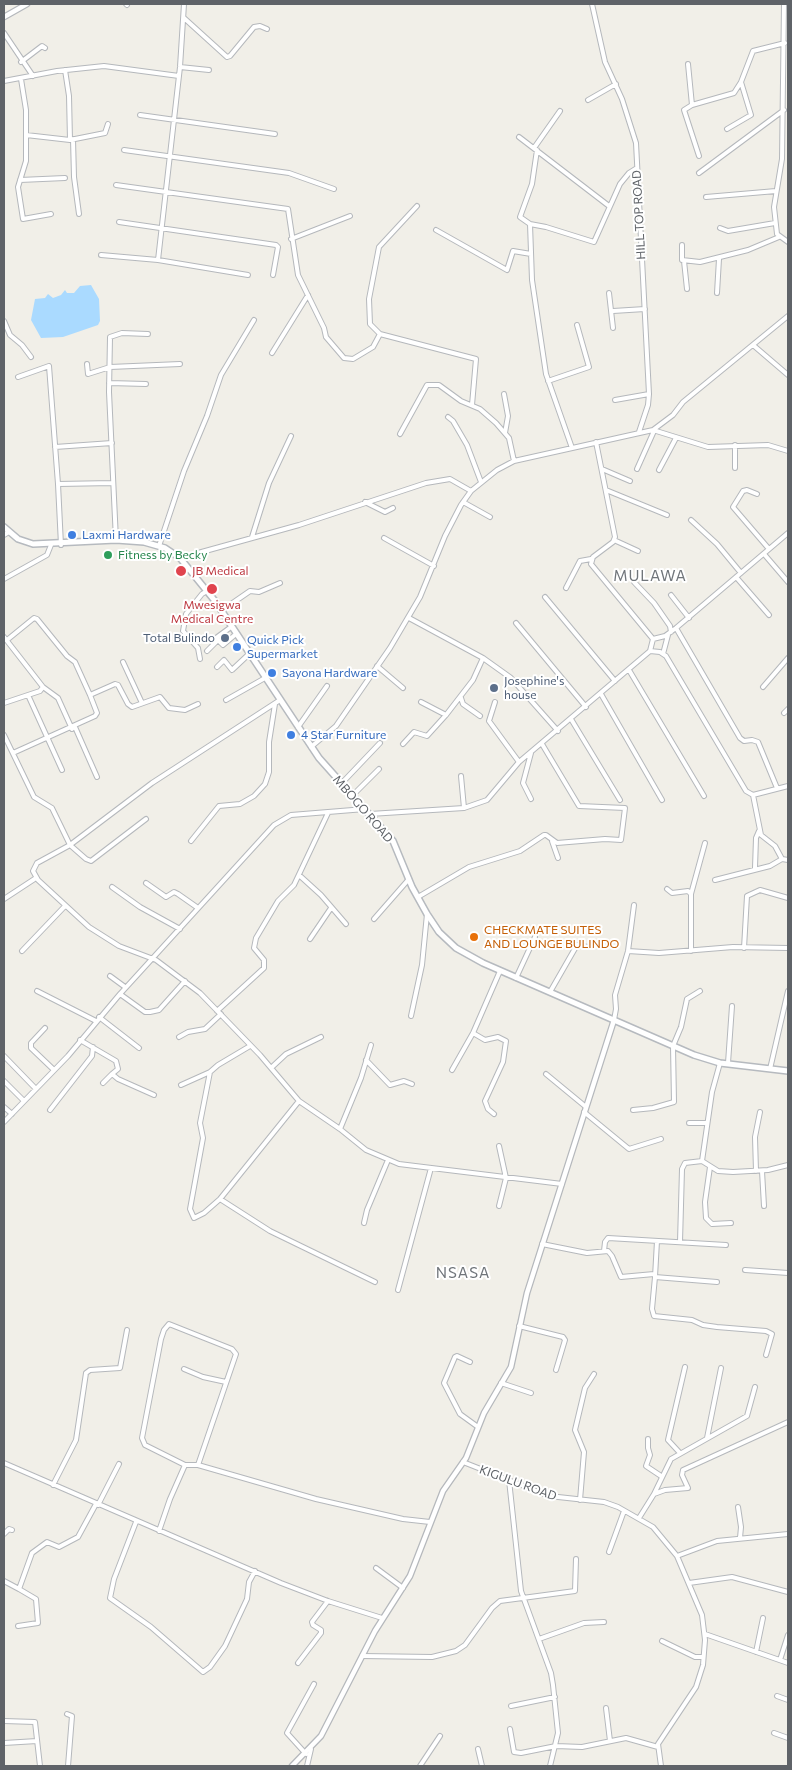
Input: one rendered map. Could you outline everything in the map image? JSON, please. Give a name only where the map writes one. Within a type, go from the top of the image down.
[{"type":"main road","name":"MBOGO ROAD","points":[[4,527],[26,542],[52,545],[116,540],[144,542],[159,546],[180,558],[221,611],[266,678],[277,702],[341,784],[370,814],[392,841],[427,914],[439,932],[456,948],[500,971],[673,1046],[720,1063],[770,1068],[788,1072]]},
{"type":"street","points":[[4,16],[27,4]]},
{"type":"street","points":[[158,260],[171,156],[184,4]]},
{"type":"street","name":"HILL TOP ROAD","points":[[592,4],[605,62],[616,84],[636,143],[649,394],[648,405],[639,432]]},
{"type":"street","points":[[784,4],[786,64],[782,159],[776,190],[775,223],[780,237],[788,242]]},
{"type":"street","points":[[184,18],[226,57],[230,56],[256,26],[267,29]]},
{"type":"street","points":[[4,34],[21,62],[33,76]]},
{"type":"street","points":[[699,156],[684,110],[734,93],[741,82],[754,50],[785,43]]},
{"type":"street","points":[[21,62],[42,46],[45,48]]},
{"type":"street","points":[[688,64],[692,106]]},
{"type":"street","points":[[4,82],[65,70],[104,66],[179,76]]},
{"type":"street","points":[[180,67],[209,70]]},
{"type":"street","points":[[65,70],[79,214]]},
{"type":"street","points":[[21,79],[26,110],[26,161],[18,195],[23,219],[51,214]]},
{"type":"street","points":[[727,129],[751,115],[741,82]]},
{"type":"street","points":[[588,100],[616,84]]},
{"type":"street","points":[[699,173],[784,110]]},
{"type":"street","points":[[560,111],[536,149],[532,184],[520,215],[530,224],[546,226],[594,242],[617,189],[629,173],[637,168]]},
{"type":"street","points":[[140,115],[274,134]]},
{"type":"street","points":[[26,135],[72,139],[105,133],[108,124]]},
{"type":"street","points":[[520,138],[609,206]]},
{"type":"street","points":[[124,150],[289,173],[334,189]]},
{"type":"street","points":[[782,159],[788,160]]},
{"type":"street","points":[[20,180],[65,178]]},
{"type":"street","points":[[116,185],[288,209],[290,211],[291,238],[298,275],[324,328],[326,337],[344,358],[353,359],[372,347],[380,334]]},
{"type":"street","points":[[617,189],[623,188]]},
{"type":"street","points":[[706,197],[776,190]]},
{"type":"street","points":[[417,206],[379,247],[369,299],[370,324],[380,334],[475,359],[472,405]]},
{"type":"street","points":[[291,238],[350,216]]},
{"type":"street","points":[[119,222],[276,245],[278,248],[273,275]]},
{"type":"street","points":[[720,228],[728,231],[775,223]]},
{"type":"street","points":[[530,224],[531,254],[548,381],[572,448]]},
{"type":"street","points":[[436,230],[507,270],[513,251],[531,254]]},
{"type":"street","points":[[684,261],[700,262],[719,259],[780,237]]},
{"type":"street","points":[[682,245],[682,260],[684,261],[687,289]]},
{"type":"street","points":[[101,255],[158,260],[248,275]]},
{"type":"street","points":[[717,293],[719,259]]},
{"type":"street","points":[[609,293],[613,311],[613,328]]},
{"type":"street","points":[[272,353],[308,295]]},
{"type":"street","points":[[613,311],[644,309]]},
{"type":"street","points":[[637,469],[654,430],[788,316]]},
{"type":"street","points":[[159,546],[184,471],[207,416],[220,375],[254,320]]},
{"type":"street","points":[[4,321],[10,335],[22,345],[31,357]]},
{"type":"street","points":[[548,381],[588,367],[577,325]]},
{"type":"street","points":[[116,540],[109,383],[110,337],[122,333],[148,334]]},
{"type":"street","points":[[753,345],[788,375]]},
{"type":"street","points":[[87,364],[88,374],[110,367],[180,364]]},
{"type":"street","points":[[18,377],[49,366],[58,484],[60,544]]},
{"type":"street","points":[[109,383],[146,384]]},
{"type":"street","points":[[400,434],[428,384],[442,386],[461,400],[486,413],[511,442],[514,461]]},
{"type":"street","points":[[504,394],[508,416],[505,433]]},
{"type":"street","points":[[615,400],[649,394]]},
{"type":"street","points":[[448,417],[453,421],[466,445],[481,482]]},
{"type":"street","points":[[312,747],[336,726],[409,618],[434,566],[445,536],[463,502],[481,482],[514,461],[654,430],[708,447],[768,445],[788,451]]},
{"type":"street","points":[[252,538],[269,483],[291,436]]},
{"type":"street","points":[[660,470],[676,438]]},
{"type":"street","points":[[596,442],[614,540]]},
{"type":"street","points":[[55,446],[112,443]]},
{"type":"street","points":[[735,445],[735,468]]},
{"type":"street","points":[[602,469],[630,481]]},
{"type":"street","points":[[180,558],[444,479],[457,481],[471,491]]},
{"type":"street","points":[[58,484],[113,483]]},
{"type":"street","points":[[606,490],[667,515]]},
{"type":"street","points":[[757,494],[747,490],[743,491],[733,507],[769,549]]},
{"type":"street","points":[[365,502],[384,512],[393,508]]},
{"type":"street","points":[[463,502],[490,517]]},
{"type":"street","points":[[691,520],[717,544],[741,572]]},
{"type":"street","points":[[4,536],[9,532]]},
{"type":"street","points":[[653,639],[670,633],[689,618],[788,532]]},
{"type":"street","points":[[384,538],[434,566]]},
{"type":"street","points":[[614,540],[638,551]]},
{"type":"street","points":[[566,588],[580,561],[591,560],[614,540]]},
{"type":"street","points":[[4,579],[47,554],[52,545]]},
{"type":"street","points":[[764,554],[788,582]]},
{"type":"street","points":[[591,560],[591,564],[653,639]]},
{"type":"street","points":[[736,577],[769,615]]},
{"type":"street","points":[[634,582],[654,603],[670,626],[664,654],[746,791],[753,795],[788,786]]},
{"type":"street","points":[[221,611],[250,590],[260,592],[280,583]]},
{"type":"street","points":[[200,659],[198,648],[183,630],[186,614],[202,594],[207,591]]},
{"type":"street","points":[[671,595],[689,618]]},
{"type":"street","points":[[545,597],[615,681]]},
{"type":"street","points":[[13,753],[73,728],[97,714],[75,662],[67,656],[37,619],[34,618],[5,638],[43,687],[58,698],[73,728],[96,777]]},
{"type":"street","points":[[409,618],[482,658],[519,685],[558,730]]},
{"type":"street","points":[[516,623],[586,707]]},
{"type":"street","points":[[207,651],[218,640],[216,638],[231,627]]},
{"type":"street","points":[[676,628],[740,738],[744,741],[752,740],[758,742],[777,788]]},
{"type":"street","points":[[218,640],[223,645],[236,634]]},
{"type":"street","points":[[370,814],[464,808],[486,800],[519,762],[650,651],[653,639]]},
{"type":"street","points":[[650,651],[664,654]]},
{"type":"street","points":[[217,667],[224,660],[232,670],[249,654]]},
{"type":"street","points":[[403,744],[414,732],[427,736],[461,698],[473,680],[482,658]]},
{"type":"street","points":[[787,660],[788,668]]},
{"type":"street","points":[[763,687],[787,660]]},
{"type":"street","points":[[123,662],[142,703]]},
{"type":"street","points":[[377,666],[403,688]]},
{"type":"street","points":[[629,670],[704,796]]},
{"type":"street","points":[[226,700],[266,678]]},
{"type":"street","points":[[90,696],[116,684],[133,707],[160,696],[169,708],[184,710],[198,704]]},
{"type":"street","points":[[298,727],[327,686]]},
{"type":"street","points":[[4,704],[40,691],[43,687]]},
{"type":"street","points":[[601,694],[662,800]]},
{"type":"street","points":[[28,695],[62,770]]},
{"type":"street","points":[[461,698],[463,704],[480,716]]},
{"type":"street","points":[[190,841],[219,806],[240,804],[254,796],[265,784],[269,772],[269,742],[277,702]]},
{"type":"street","points":[[277,702],[152,783],[70,845],[37,863],[33,871],[36,878],[80,920],[119,946],[152,958],[185,981],[221,1014],[300,1101],[366,1150],[388,1160],[431,1168],[562,1184]]},
{"type":"street","points":[[421,702],[446,715]]},
{"type":"street","points":[[495,702],[489,721],[519,762]]},
{"type":"street","points":[[784,713],[788,709]]},
{"type":"street","points":[[571,719],[620,800]]},
{"type":"street","points":[[4,735],[34,797],[52,808],[70,845],[86,860],[91,861],[146,819]]},
{"type":"street","points":[[341,784],[380,743]]},
{"type":"street","points":[[418,897],[469,868],[520,851],[544,835],[557,843],[605,839],[621,840],[625,810],[623,807],[579,806],[542,744]]},
{"type":"street","points":[[531,752],[522,783],[531,800]]},
{"type":"street","points":[[352,796],[379,769]]},
{"type":"street","points":[[461,776],[464,808]]},
{"type":"street","points":[[753,795],[759,831],[756,838],[755,868]]},
{"type":"street","points":[[4,1122],[54,1070],[99,1017],[252,847],[281,820],[299,814],[365,809]]},
{"type":"street","points":[[217,1011],[264,968],[264,960],[254,948],[256,938],[278,901],[299,876],[328,813]]},
{"type":"street","points":[[759,831],[775,846],[782,858],[788,860]]},
{"type":"street","points":[[552,840],[558,858]]},
{"type":"street","points":[[691,951],[691,894],[705,843]]},
{"type":"street","points":[[716,880],[755,868],[770,866],[782,858]]},
{"type":"street","points":[[299,876],[315,889],[346,924]]},
{"type":"street","points":[[4,899],[36,878]]},
{"type":"street","points":[[374,919],[409,879]]},
{"type":"street","points":[[146,883],[166,897],[174,892],[198,908]]},
{"type":"street","points":[[112,887],[140,907],[180,929]]},
{"type":"street","points":[[667,889],[672,894],[688,892],[691,894]]},
{"type":"street","points":[[744,948],[747,896],[760,890],[788,898]]},
{"type":"street","points":[[292,1766],[311,1749],[321,1736],[382,1618],[416,1565],[430,1522],[443,1492],[463,1462],[487,1406],[513,1360],[519,1326],[542,1244],[614,1020],[616,1009],[615,995],[628,951],[634,905]]},
{"type":"street","points":[[22,951],[65,906]]},
{"type":"street","points":[[310,939],[331,908]]},
{"type":"street","points":[[411,1016],[422,964],[427,914]]},
{"type":"street","points":[[516,978],[535,936]]},
{"type":"street","points":[[550,992],[577,945],[588,947]]},
{"type":"street","points":[[628,951],[788,948]]},
{"type":"street","points":[[452,1070],[473,1034],[500,971]]},
{"type":"street","points":[[110,976],[125,988]]},
{"type":"street","points":[[120,994],[145,1012],[150,1012],[158,1010],[185,981]]},
{"type":"street","points":[[37,991],[96,1021]]},
{"type":"street","points":[[633,1110],[642,1110],[674,1102],[673,1046],[681,1027],[686,999],[700,991]]},
{"type":"street","points":[[770,1068],[788,991]]},
{"type":"street","points":[[728,1063],[732,1006]]},
{"type":"street","points":[[179,1037],[188,1032],[205,1029],[221,1014]]},
{"type":"street","points":[[99,1017],[139,1048]]},
{"type":"street","points":[[46,1028],[31,1043],[31,1048],[54,1070]]},
{"type":"street","points":[[473,1034],[485,1040],[498,1037],[506,1040],[503,1062],[485,1101],[488,1109],[494,1114]]},
{"type":"street","points":[[271,1068],[286,1054],[321,1037]]},
{"type":"street","points":[[80,1040],[118,1063],[118,1069],[103,1083]]},
{"type":"street","points":[[340,1129],[371,1045]]},
{"type":"street","points":[[181,1085],[210,1072],[218,1065],[250,1046]]},
{"type":"street","points":[[50,1110],[92,1056],[93,1047]]},
{"type":"street","points":[[4,1056],[35,1088]]},
{"type":"street","points":[[366,1060],[390,1085],[404,1081],[412,1084]]},
{"type":"street","points":[[702,1161],[707,1122],[720,1063]]},
{"type":"street","points":[[210,1072],[200,1123],[203,1138],[190,1209],[191,1215],[197,1218],[220,1199],[300,1101]]},
{"type":"street","points":[[112,1074],[118,1079],[154,1095]]},
{"type":"street","points":[[546,1074],[629,1149],[661,1140]]},
{"type":"street","points":[[4,1081],[24,1101]]},
{"type":"street","points":[[4,1107],[12,1114]]},
{"type":"street","points":[[756,1171],[755,1137],[760,1112]]},
{"type":"street","points":[[689,1123],[707,1122]]},
{"type":"street","points":[[499,1146],[506,1178],[499,1206]]},
{"type":"street","points":[[364,1223],[367,1210],[388,1160]]},
{"type":"street","points":[[680,1242],[683,1166],[685,1163],[702,1161],[710,1167],[725,1172],[762,1171],[788,1165]]},
{"type":"street","points":[[710,1167],[705,1202],[706,1218],[712,1224],[730,1224]]},
{"type":"street","points":[[398,1290],[431,1168]]},
{"type":"street","points":[[762,1171],[764,1206]]},
{"type":"street","points":[[220,1199],[270,1231],[376,1282]]},
{"type":"street","points":[[604,1251],[605,1242],[608,1238],[726,1245]]},
{"type":"street","points":[[657,1241],[652,1309],[654,1316],[770,1332],[772,1334],[766,1355]]},
{"type":"street","points":[[542,1244],[587,1253],[604,1251],[611,1253],[621,1277],[655,1275],[717,1282]]},
{"type":"street","points":[[745,1270],[788,1274]]},
{"type":"street","points":[[198,1465],[236,1354],[235,1351],[171,1324],[167,1326],[161,1339],[142,1438],[145,1445],[185,1464],[198,1465],[316,1499],[403,1519],[430,1522]]},
{"type":"street","points":[[519,1326],[565,1340],[556,1370]]},
{"type":"street","points":[[53,1486],[76,1440],[86,1373],[90,1370],[120,1368],[127,1330]]},
{"type":"street","points":[[470,1362],[457,1356],[455,1357],[444,1382],[460,1414],[478,1427]]},
{"type":"street","points":[[680,1453],[668,1440],[685,1367]]},
{"type":"street","points":[[707,1438],[721,1368]]},
{"type":"street","points":[[184,1370],[203,1377],[226,1382]]},
{"type":"street","points":[[580,1500],[584,1452],[575,1430],[585,1388],[594,1374]]},
{"type":"street","points":[[501,1383],[531,1393]]},
{"type":"street","points":[[639,1518],[654,1494],[661,1476],[671,1459],[747,1416],[755,1387]]},
{"type":"street","points":[[654,1494],[665,1490],[686,1489],[688,1486],[682,1475],[683,1470],[788,1422]]},
{"type":"street","points":[[648,1439],[650,1455],[646,1464],[661,1476]]},
{"type":"street","name":"KIGULU ROAD","points":[[463,1462],[549,1496],[604,1502],[639,1518],[658,1531],[677,1556],[702,1615],[705,1634],[703,1657],[696,1686],[658,1747]]},
{"type":"street","points":[[4,1463],[136,1522],[328,1601],[382,1618]]},
{"type":"street","points":[[19,1588],[32,1553],[48,1542],[59,1547],[76,1538],[97,1505],[119,1464]]},
{"type":"street","points":[[160,1531],[170,1498],[185,1464]]},
{"type":"street","points":[[498,1470],[498,1476]]},
{"type":"street","points":[[509,1480],[522,1596],[551,1673],[555,1698],[558,1733],[550,1766]]},
{"type":"street","points":[[738,1507],[741,1527],[740,1538]]},
{"type":"street","points":[[609,1552],[624,1511]]},
{"type":"street","points":[[136,1522],[112,1585],[110,1598],[151,1627],[202,1672],[210,1667],[225,1646],[247,1599],[249,1582],[255,1571]]},
{"type":"street","points":[[4,1534],[10,1529],[12,1530]]},
{"type":"street","points":[[677,1556],[717,1541],[788,1534]]},
{"type":"street","points":[[362,1656],[414,1658],[450,1654],[465,1645],[496,1604],[505,1599],[575,1591],[576,1559]]},
{"type":"street","points":[[376,1568],[403,1588]]},
{"type":"street","points":[[689,1583],[732,1577],[788,1592]]},
{"type":"street","points":[[4,1581],[36,1598],[38,1624],[18,1626]]},
{"type":"street","points":[[298,1663],[321,1632],[312,1622],[328,1601]]},
{"type":"street","points":[[756,1652],[763,1618]]},
{"type":"street","points":[[538,1639],[584,1623],[604,1622]]},
{"type":"street","points":[[705,1634],[788,1663]]},
{"type":"street","points":[[780,1660],[788,1635]]},
{"type":"street","points":[[662,1641],[695,1657],[703,1657]]},
{"type":"street","points":[[306,1754],[287,1733],[314,1684]]},
{"type":"street","points":[[777,1696],[788,1700]]},
{"type":"street","points":[[511,1706],[555,1698]]},
{"type":"street","points":[[606,1708],[610,1741]]},
{"type":"street","points":[[67,1714],[72,1716],[68,1766]]},
{"type":"street","points":[[4,1720],[35,1722],[40,1766]]},
{"type":"street","points":[[510,1729],[514,1752],[534,1752],[556,1746],[576,1748],[626,1738],[658,1747],[661,1766]]},
{"type":"street","points":[[774,1733],[788,1738]]},
{"type":"street","points":[[420,1766],[440,1736]]},
{"type":"street","points":[[4,1743],[37,1741]]},
{"type":"street","points":[[307,1766],[311,1749]]},
{"type":"street","points":[[478,1749],[482,1766]]},
{"type":"water","points":[[91,285],[99,299],[100,321],[98,325],[63,337],[41,338],[31,320],[35,299],[45,298],[48,294],[53,298],[61,295],[65,290],[67,293],[74,293],[80,286]]},
{"type":"place","name":"Laxmi Hardware","points":[[72,535]]},
{"type":"place","name":"Fitness by Becky","points":[[108,555]]},
{"type":"place","name":"JB Medical","points":[[181,571]]},
{"type":"place","name":"Mwesigwa Medical Centre","points":[[212,589]]},
{"type":"place","name":"Total Bulindo","points":[[225,638]]},
{"type":"place","name":"Quick Pick Supermarket","points":[[237,647]]},
{"type":"place","name":"Sayona Hardware","points":[[272,673]]},
{"type":"place","name":"Josephine's house","points":[[494,688]]},
{"type":"place","name":"4 Star Furniture","points":[[291,735]]},
{"type":"place","name":"CHECKMATE SUITES AND LOUNGE BULINDO","points":[[474,937]]},
{"type":"district","name":"MULAWA","points":[[650,576]]},
{"type":"district","name":"NSASA","points":[[463,1273]]}]
